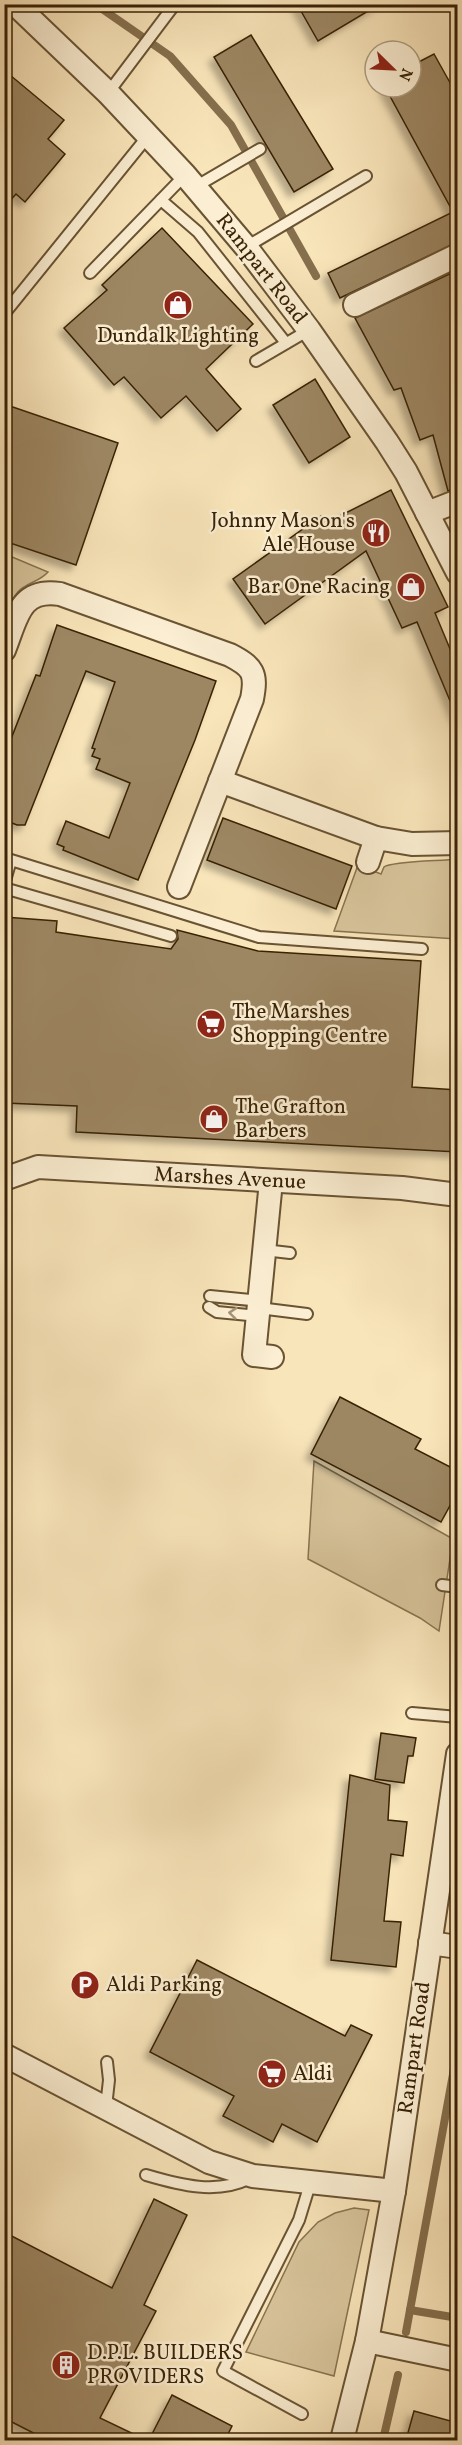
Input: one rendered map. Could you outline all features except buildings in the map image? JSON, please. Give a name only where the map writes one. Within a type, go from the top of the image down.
[{"type":"street","name":"Rampart Road","points":[[15,4],[108,93],[190,181],[246,247],[309,330],[402,465],[458,573]]},
{"type":"street","points":[[355,304],[458,255]]},
{"type":"street","points":[[427,513],[458,501]]},
{"type":"street","points":[[4,650],[22,605],[33,596],[47,592],[60,594],[185,638],[248,664],[256,681],[252,699],[179,887]]},
{"type":"street","points":[[220,781],[376,838],[412,844],[458,843]]},
{"type":"street","points":[[368,862],[376,838]]},
{"type":"street","name":"Marshes Avenue","points":[[4,1179],[38,1167],[402,1188],[458,1196]]},
{"type":"street","points":[[271,1181],[255,1355],[272,1357]]},
{"type":"street","name":"Rampart Road","points":[[342,2440],[367,2341],[394,2191],[458,1754]]},
{"type":"street","points":[[430,1943],[458,1947]]},
{"type":"street","points":[[4,2055],[209,2162],[253,2176],[310,2184],[394,2191]]},
{"type":"street","points":[[367,2341],[458,2360]]},
{"type":"lane","points":[[108,93],[175,4]]},
{"type":"lane","points":[[4,314],[148,136]]},
{"type":"lane","points":[[90,273],[161,200],[190,181],[238,162],[260,149]]},
{"type":"lane","points":[[246,247],[366,176]]},
{"type":"lane","points":[[161,200],[198,232],[286,343]]},
{"type":"lane","points":[[256,361],[309,330]]},
{"type":"lane","points":[[171,936],[4,886],[8,859],[260,937],[422,949]]},
{"type":"lane","points":[[264,1250],[290,1253]]},
{"type":"lane","points":[[259,1308],[218,1312],[210,1301],[307,1314]]},
{"type":"lane","points":[[442,1585],[458,1587]]},
{"type":"lane","points":[[412,1713],[458,1717]]},
{"type":"lane","points":[[106,2107],[109,2080],[107,2062]]},
{"type":"lane","points":[[146,2175],[180,2185],[212,2187],[236,2186],[253,2176]]},
{"type":"lane","points":[[302,2414],[223,2372],[298,2220],[310,2184]]},
{"type":"shaded area","points":[[5,554],[48,572],[17,593],[5,620]]},
{"type":"shaded area","points":[[457,859],[457,939],[334,931],[358,865],[381,874],[384,867],[389,865]]},
{"type":"shaded area","points":[[314,1461],[453,1539],[439,1631],[420,1618],[308,1559]]},
{"type":"shaded area","points":[[354,2208],[369,2210],[334,2376],[246,2352],[299,2242],[318,2222],[335,2213]]},
{"type":"waterway","points":[[95,4],[170,56],[231,125],[316,276]]},
{"type":"waterway","points":[[406,2332],[458,2047]]},
{"type":"waterway","points":[[410,2310],[458,2318]]},
{"type":"waterway","points":[[383,2440],[398,2375]]},
{"type":"place","name":"Dundalk Lighting","points":[[178,305]]},
{"type":"place","name":"Johnny Mason's Ale House","points":[[376,533]]},
{"type":"place","name":"Bar One Racing","points":[[411,587]]},
{"type":"place","name":"The Marshes Shopping Centre","points":[[211,1024]]},
{"type":"place","name":"The Grafton Barbers","points":[[214,1119]]},
{"type":"place","name":"Aldi Parking","points":[[85,1985]]},
{"type":"place","name":"Aldi","points":[[272,2074]]},
{"type":"place","name":"D.P.L. BUILDERS PROVIDERS","points":[[66,2365]]}]
